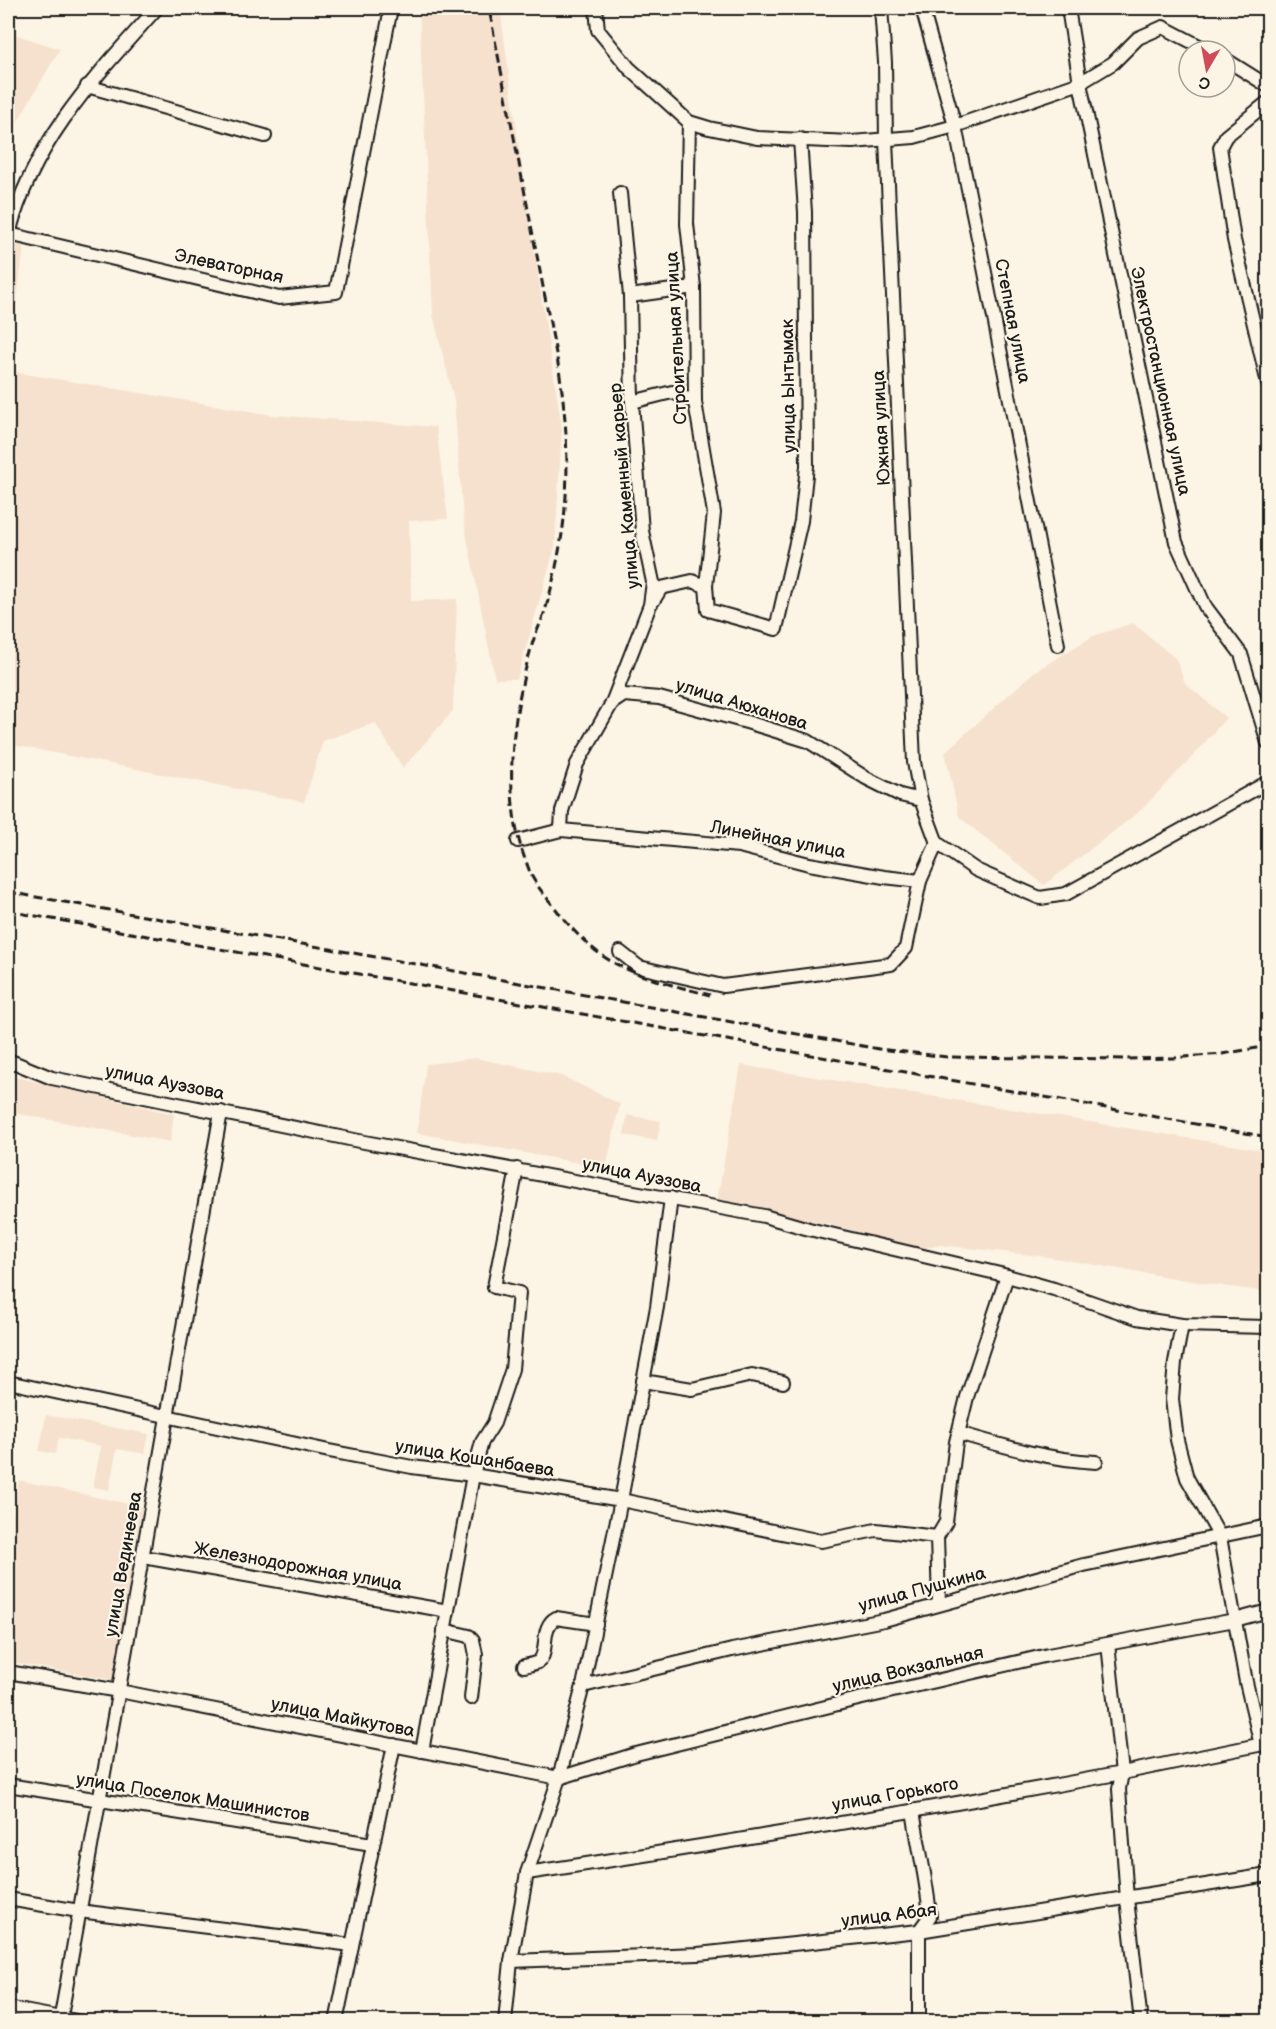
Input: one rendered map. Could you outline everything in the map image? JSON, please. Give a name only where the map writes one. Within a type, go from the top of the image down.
[{"type":"street","points":[[157,8],[87,86],[265,136]]},
{"type":"street","name":"Элеваторная","points":[[87,86],[50,137],[16,208],[9,234],[279,298],[336,292],[391,8]]},
{"type":"street","points":[[596,8],[598,30],[628,68],[689,122],[757,138],[852,142],[914,137],[955,126],[1080,83],[1113,63],[1138,38],[1163,27],[1186,39]]},
{"type":"street","name":"Южная улица","points":[[881,8],[914,762],[921,800],[937,843]]},
{"type":"street","name":"Степная улица","points":[[922,8],[955,126],[1058,645]]},
{"type":"street","name":"Электростанционная улица","points":[[1068,8],[1080,83],[1176,542],[1205,606],[1241,654],[1269,743]]},
{"type":"street","points":[[1237,66],[1269,86]]},
{"type":"street","points":[[1269,102],[1226,136],[1220,147],[1234,240],[1269,384]]},
{"type":"street","name":"Строительная улица","points":[[689,122],[687,224],[694,287],[695,402],[714,513],[706,586]]},
{"type":"street","name":"улица Ынтымак","points":[[706,586],[708,610],[776,629],[801,520],[807,466],[805,212],[800,139]]},
{"type":"street","name":"улица Каменный карьер","points":[[561,830],[562,811],[577,764],[612,703],[650,605],[653,582],[642,531],[632,402],[630,296],[621,193]]},
{"type":"street","points":[[630,296],[694,287]]},
{"type":"street","points":[[632,402],[672,393],[695,402]]},
{"type":"street","points":[[650,605],[661,588],[692,581],[706,586]]},
{"type":"street","name":"улица Аюханова","points":[[612,703],[624,695],[659,698],[808,741],[866,778],[900,795],[921,800]]},
{"type":"street","points":[[620,952],[639,967],[723,987],[891,964],[906,948],[920,880],[937,843],[975,870],[1040,898],[1066,894],[1269,782]]},
{"type":"street","name":"Линейная улица","points":[[518,841],[561,830],[739,846],[809,864],[884,877],[920,880]]},
{"type":"street","name":"улица Ауэзова","points":[[8,1060],[52,1078],[358,1141],[764,1216],[809,1229],[1007,1276],[1054,1289],[1137,1318],[1182,1325],[1269,1327]]},
{"type":"street","name":"улица Вединеева","points":[[60,2020],[220,1112]]},
{"type":"street","points":[[422,1751],[473,1475],[482,1442],[494,1423],[512,1369],[519,1293],[494,1287],[517,1169]]},
{"type":"street","points":[[505,2022],[511,1961],[527,1873],[559,1778],[584,1686],[657,1307],[671,1198]]},
{"type":"street","points":[[939,1604],[937,1537],[946,1522],[958,1433],[967,1397],[1007,1276]]},
{"type":"street","points":[[1182,1325],[1175,1362],[1172,1399],[1177,1440],[1187,1478],[1220,1537],[1246,1682],[1265,1744]]},
{"type":"street","points":[[643,1381],[692,1389],[752,1375],[783,1382]]},
{"type":"street","name":"улица Кошанбаева","points":[[8,1382],[339,1453],[412,1467],[621,1500],[821,1541],[876,1530],[937,1537]]},
{"type":"street","points":[[958,1433],[1016,1450],[1072,1461],[1096,1462]]},
{"type":"street","name":"улица Пушкина","points":[[584,1686],[732,1650],[884,1620],[1084,1565],[1269,1526]]},
{"type":"street","name":"Железнодорожная улица","points":[[143,1557],[448,1611]]},
{"type":"street","name":"улица Вокзальная","points":[[559,1778],[636,1754],[854,1700],[1048,1655],[1235,1620],[1269,1611]]},
{"type":"street","points":[[524,1666],[541,1659],[547,1629],[552,1620],[556,1618],[596,1624]]},
{"type":"street","points":[[444,1630],[469,1636],[473,1640],[476,1655],[471,1698]]},
{"type":"street","points":[[1108,1644],[1122,1773],[1119,1790],[1127,1899],[1141,2022]]},
{"type":"street","name":"улица Майкутова","points":[[8,1672],[119,1691],[559,1778]]},
{"type":"street","name":"улица Горького","points":[[527,1873],[913,1810],[1122,1773],[1265,1744]]},
{"type":"street","points":[[336,2022],[394,1745]]},
{"type":"street","name":"улица Поселок Машинистов","points":[[8,1785],[372,1844]]},
{"type":"street","points":[[913,1810],[917,1842],[928,1890],[930,1916],[919,1931],[919,2022]]},
{"type":"street","name":"улица Абая","points":[[511,1961],[698,1954],[919,1931],[1269,1875]]},
{"type":"street","points":[[8,1899],[79,1911],[352,1945]]},
{"type":"street","points":[[8,2008],[60,2020],[82,2022]]},
{"type":"shaded area","points":[[419,8],[500,8],[526,199],[562,428],[555,547],[517,679],[495,679],[463,518],[454,400],[433,315]]},
{"type":"shaded area","points":[[8,32],[60,49],[8,138]]},
{"type":"shaded area","points":[[8,242],[24,246],[8,371]]},
{"type":"shaded area","points":[[8,371],[273,415],[436,427],[448,519],[409,521],[411,601],[457,599],[453,711],[403,768],[375,723],[323,741],[304,802],[8,744]]},
{"type":"shaded area","points":[[1133,623],[1176,659],[1185,683],[1226,718],[1139,812],[1044,885],[959,817],[945,752],[1034,672],[1093,636]]},
{"type":"shaded area","points":[[476,1058],[562,1076],[620,1104],[606,1168],[417,1133],[426,1064]]},
{"type":"shaded area","points":[[741,1065],[1268,1151],[1268,1292],[1048,1257],[941,1245],[922,1248],[829,1224],[716,1207]]},
{"type":"shaded area","points":[[11,1076],[174,1114],[170,1142],[8,1112]]},
{"type":"shaded area","points":[[627,1115],[661,1121],[657,1141],[624,1135]]},
{"type":"shaded area","points":[[46,1415],[149,1434],[145,1454],[117,1449],[109,1490],[93,1487],[101,1446],[59,1438],[55,1454],[39,1451]]},
{"type":"shaded area","points":[[19,1480],[142,1507],[113,1680],[8,1662],[8,1546]]},
{"type":"railway","points":[[490,14],[559,369],[567,448],[565,507],[558,559],[545,611],[525,670],[515,725],[512,781],[513,808],[518,834],[533,878],[571,927],[592,948],[616,964],[639,974],[710,995]]},
{"type":"railway","points":[[8,892],[879,1049],[948,1057],[1126,1059],[1222,1054],[1268,1046]]},
{"type":"railway","points":[[8,911],[1268,1137]]}]
